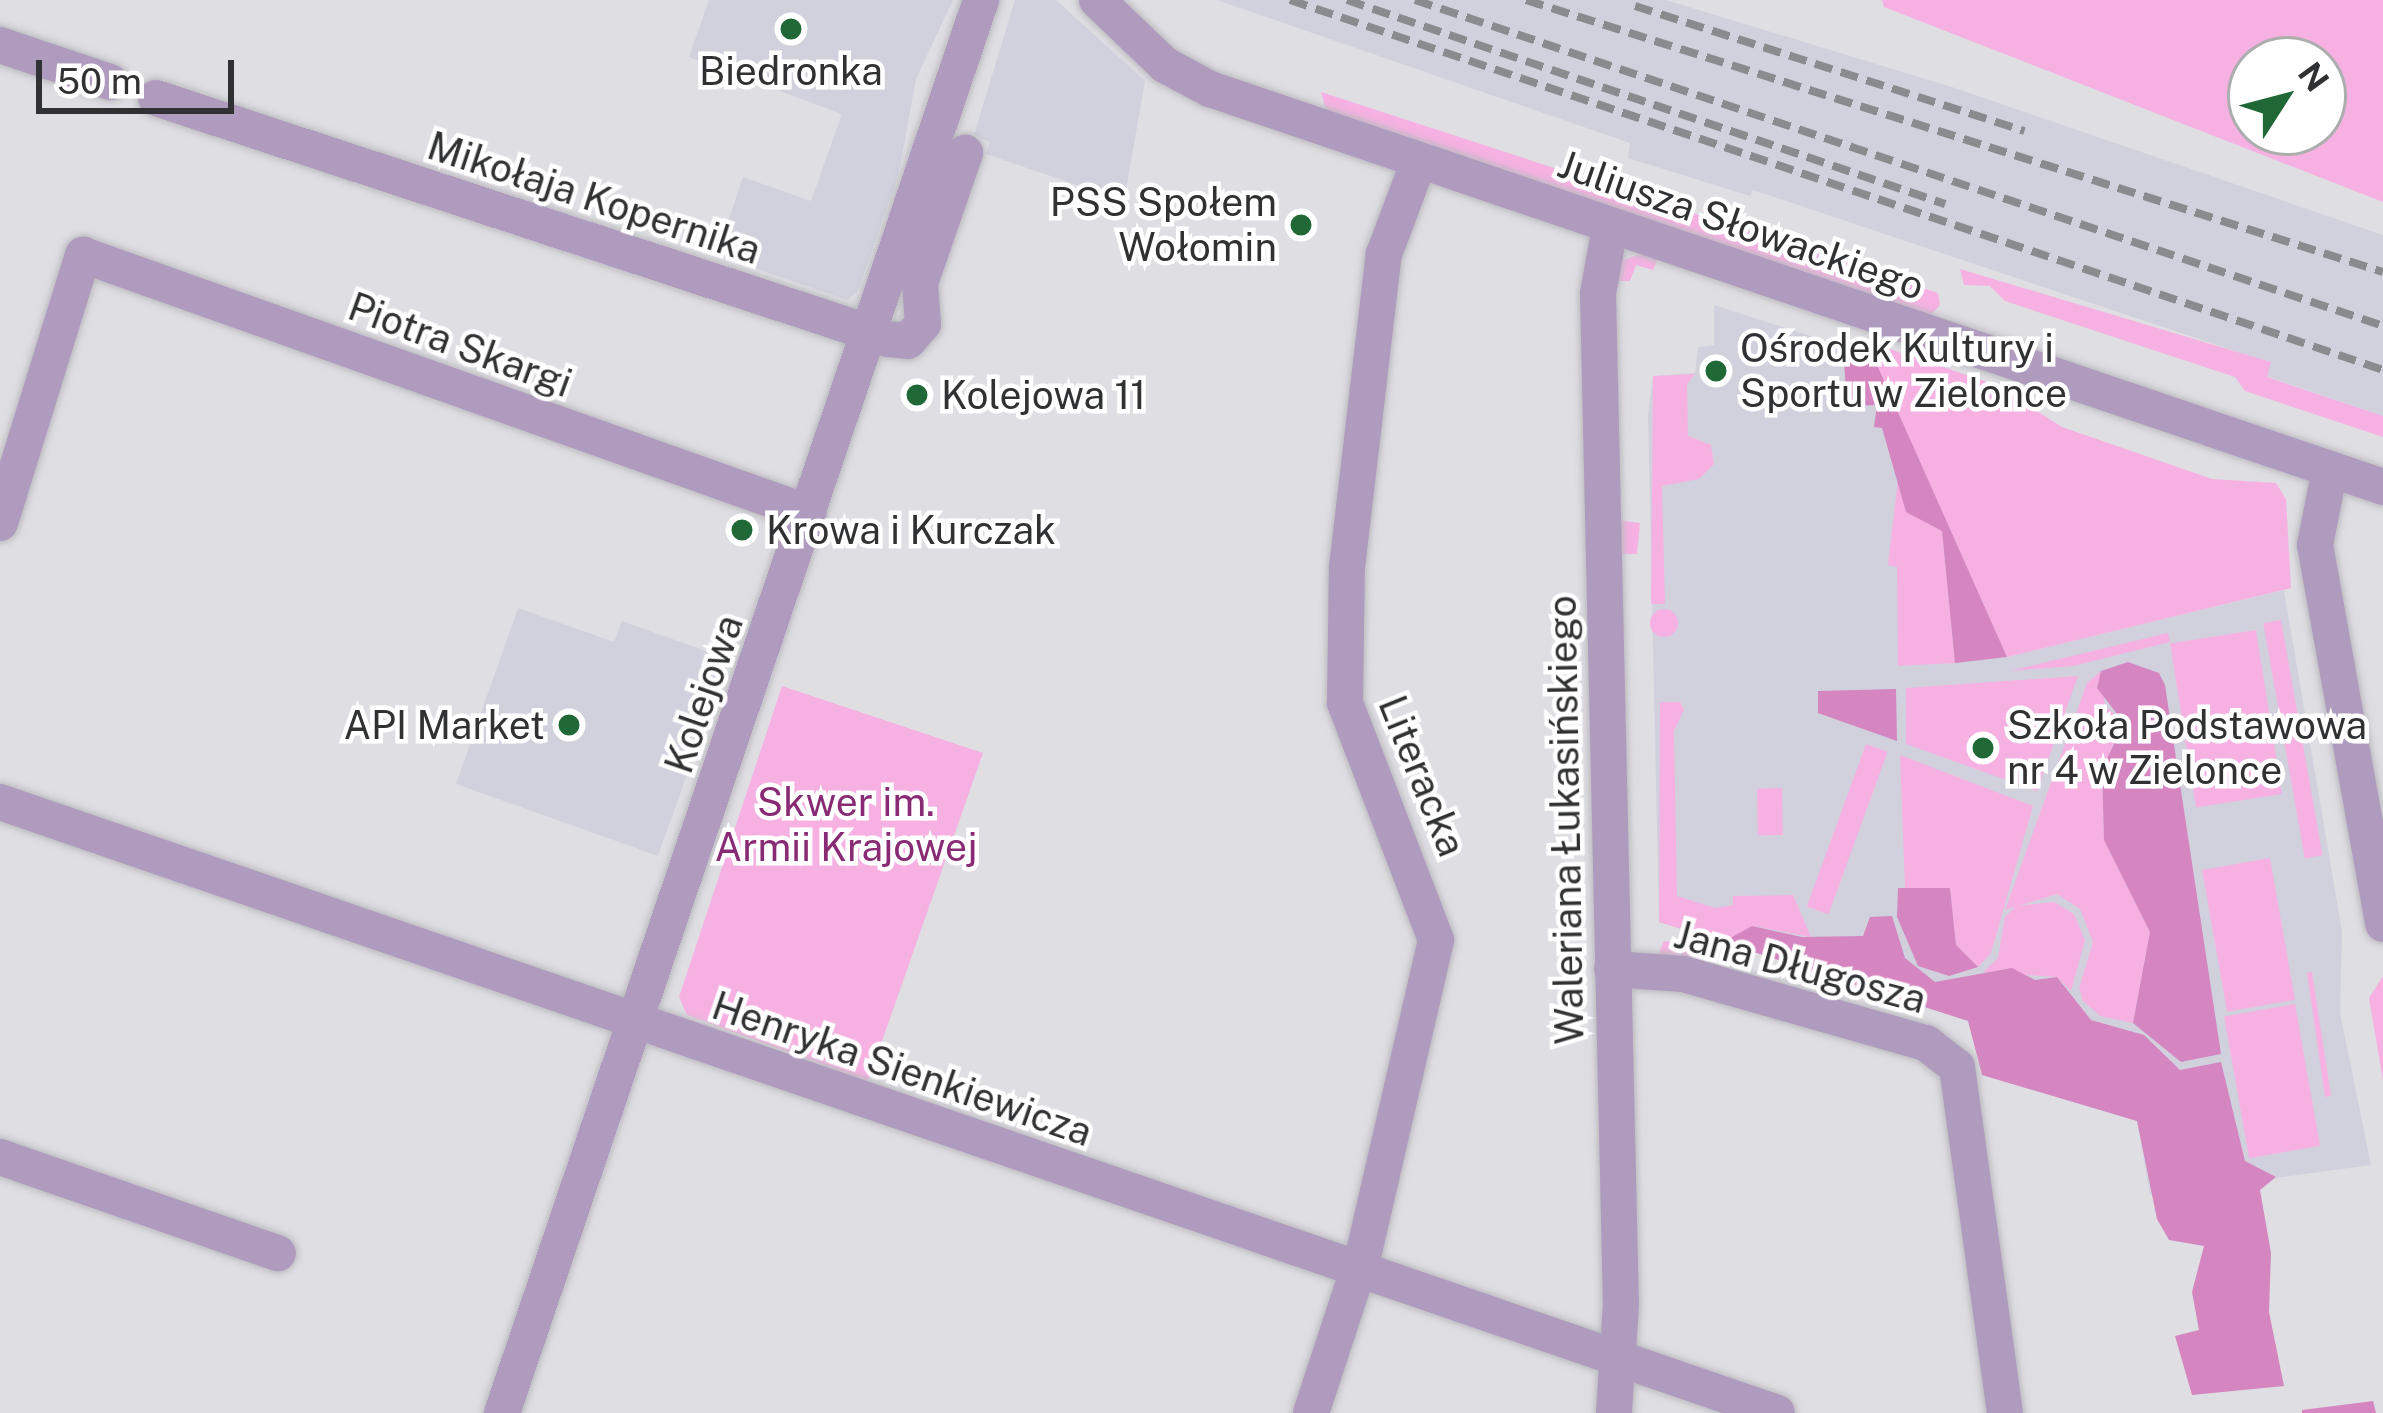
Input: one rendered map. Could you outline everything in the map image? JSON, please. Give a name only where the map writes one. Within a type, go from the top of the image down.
[{"type":"street","name":"Kolejowa","points":[[502,1413],[809,513],[878,335],[981,0]]},
{"type":"street","name":"Juliusza Słowackiego","points":[[1096,0],[1165,65],[1210,89],[2383,488]]},
{"type":"street","points":[[0,45],[110,82]]},
{"type":"street","name":"Mikołaja Kopernika","points":[[156,98],[878,335]]},
{"type":"street","points":[[878,335],[908,340],[923,324],[920,283],[965,153]]},
{"type":"street","name":"Literacka","points":[[1311,1413],[1358,1271],[1436,940],[1426,899],[1345,703],[1347,568],[1384,254],[1419,161]]},
{"type":"street","name":"Waleriana Łukasińskiego","points":[[1610,227],[1598,293],[1621,1361],[1614,1413]]},
{"type":"street","name":"Piotra Skargi","points":[[15,434],[83,255],[809,513]]},
{"type":"street","points":[[0,524],[15,434]]},
{"type":"street","points":[[2330,470],[2315,545],[2383,924]]},
{"type":"street","name":"Henryka Sienkiewicza","points":[[0,802],[1778,1413]]},
{"type":"street","name":"Jana Długosza","points":[[1612,969],[1683,974],[1926,1042],[1957,1067],[2005,1413]]},
{"type":"street","points":[[0,1157],[278,1253]]},
{"type":"shaded area","points":[[709,0],[953,0],[916,79],[898,177],[858,291],[847,300],[717,255],[743,177],[811,201],[842,114],[689,57]]},
{"type":"shaded area","points":[[1015,0],[1056,0],[1145,81],[1124,201],[986,154],[990,142],[974,135]]},
{"type":"shaded area","points":[[1217,0],[1666,0],[1955,88],[2383,235],[2383,416],[2266,376],[2271,363],[1753,190],[1750,196],[1628,158],[1630,143]]},
{"type":"shaded area","name":"Szkoła Podstawowa nr 4 w Zielonce","points":[[1714,305],[1873,356],[2007,657],[2284,590],[2342,932],[2340,1013],[2371,1165],[2150,1195],[2137,1121],[1982,1075],[1969,1021],[1659,922],[1648,414],[1653,376],[1695,373],[1698,347],[1714,345]]},
{"type":"shaded area","points":[[1843,346],[1873,356],[2007,657],[1955,663],[1942,531],[1906,512],[1882,428],[1874,427],[1877,405],[1847,406]]},
{"type":"shaded area","points":[[518,608],[614,642],[622,621],[728,659],[658,856],[456,784]]},
{"type":"shaded area","points":[[2128,662],[2159,673],[2165,685],[2221,1054],[2181,1062],[2133,1023],[2150,932],[2104,840],[2102,769],[2124,723],[2097,688],[2101,671]]},
{"type":"shaded area","points":[[1896,689],[1897,741],[1818,713],[1818,691]]},
{"type":"shaded area","points":[[1898,888],[1950,888],[1956,945],[1978,967],[1949,976],[1918,966],[1897,917]]},
{"type":"shaded area","points":[[1892,916],[1905,958],[1935,982],[2012,968],[2035,980],[2057,977],[2091,1020],[2144,1035],[2180,1070],[2221,1062],[2245,1161],[2276,1177],[2260,1190],[2271,1253],[2269,1312],[2284,1386],[2192,1395],[2175,1336],[2199,1330],[2192,1292],[2204,1246],[2169,1240],[2157,1219],[2137,1121],[1982,1075],[1968,1021],[1723,942],[1752,926],[1802,937],[1863,936],[1870,917]]},
{"type":"shaded area","points":[[2373,1401],[2376,1413],[2302,1413],[2302,1410]]},
{"type":"green space","points":[[1882,0],[2383,0],[2383,202],[2265,156],[2347,156],[2347,36],[2227,36],[2227,141],[1884,7]]},
{"type":"green space","points":[[1321,92],[1938,293],[1940,305],[1931,315],[1327,114]]},
{"type":"green space","points":[[1640,254],[1658,259],[1653,270],[1636,265],[1630,281],[1610,281],[1618,262]]},
{"type":"green space","points":[[1960,269],[2271,362],[2267,377],[2383,416],[2383,437],[2245,391],[2235,377],[2005,301],[1990,286],[1964,285]]},
{"type":"green space","points":[[1866,341],[1996,385],[2062,427],[2212,479],[2276,483],[2286,499],[2291,588],[2007,657]]},
{"type":"green space","points":[[1695,374],[1687,384],[1688,436],[1711,445],[1714,464],[1699,479],[1662,486],[1665,604],[1651,604],[1653,376]]},
{"type":"green space","points":[[1898,479],[1907,512],[1942,531],[1955,663],[1898,666],[1897,567],[1888,565]]},
{"type":"green space","points":[[1617,520],[1640,523],[1637,554],[1618,554]]},
{"type":"green space","points":[[1664,609],[1674,613],[1678,623],[1674,633],[1664,637],[1654,633],[1650,623],[1654,613]]},
{"type":"green space","points":[[2281,620],[2323,855],[2305,858],[2263,623]]},
{"type":"green space","points":[[2256,630],[2282,794],[2196,808],[2170,644]]},
{"type":"green space","points":[[2168,633],[2170,642],[2073,666],[2009,671]]},
{"type":"green space","points":[[2101,671],[2105,706],[2124,722],[2102,769],[2104,840],[2150,932],[2133,1023],[2100,1016],[2083,1001],[2079,988],[2093,942],[2080,909],[2057,894],[2005,910],[2087,683]]},
{"type":"green space","points":[[2078,676],[2037,791],[1906,744],[1906,688]]},
{"type":"green space","name":"Skwer im. Armii Krajowej","points":[[782,686],[983,753],[868,1081],[687,1015],[679,997]]},
{"type":"green space","points":[[1660,702],[1680,702],[1684,710],[1674,731],[1677,896],[1715,908],[1733,905],[1733,896],[1793,895],[1811,937],[1753,926],[1723,942],[1659,922]]},
{"type":"green space","points":[[1866,744],[1888,752],[1828,914],[1807,907]]},
{"type":"green space","points":[[1900,755],[2033,806],[1991,953],[1978,967],[1956,945],[1950,888],[1905,889]]},
{"type":"green space","points":[[1757,788],[1782,788],[1783,835],[1758,835]]},
{"type":"green space","points":[[2270,858],[2295,1000],[2227,1012],[2202,870]]},
{"type":"green space","points":[[2054,902],[2074,914],[2085,940],[2071,991],[2057,977],[1983,972],[1998,958],[2005,917],[2016,906]]},
{"type":"green space","points":[[1664,941],[1702,946],[1698,961],[1657,957]]},
{"type":"green space","points":[[2312,972],[2331,1096],[2325,1097],[2307,973]]},
{"type":"green space","points":[[2383,976],[2383,1081],[2369,998]]},
{"type":"green space","points":[[2295,1004],[2320,1146],[2249,1158],[2224,1017]]},
{"type":"railway","points":[[1290,0],[2383,370]]},
{"type":"railway","points":[[1347,0],[1945,204]]},
{"type":"railway","points":[[1415,0],[2383,326]]},
{"type":"railway","points":[[1526,0],[2383,272]]},
{"type":"railway","points":[[1635,6],[2024,131]]},
{"type":"place","name":"Biedronka","points":[[791,29]]},
{"type":"place","name":"PSS Społem Wołomin","points":[[1301,225]]},
{"type":"place","name":"Ośrodek Kultury i Sportu w Zielonce","points":[[1716,371]]},
{"type":"place","name":"Kolejowa 11","points":[[917,395]]},
{"type":"place","name":"Krowa i Kurczak","points":[[742,530]]},
{"type":"place","name":"API Market","points":[[569,725]]},
{"type":"place","name":"Szkoła Podstawowa nr 4 w Zielonce","points":[[1983,748]]}]
